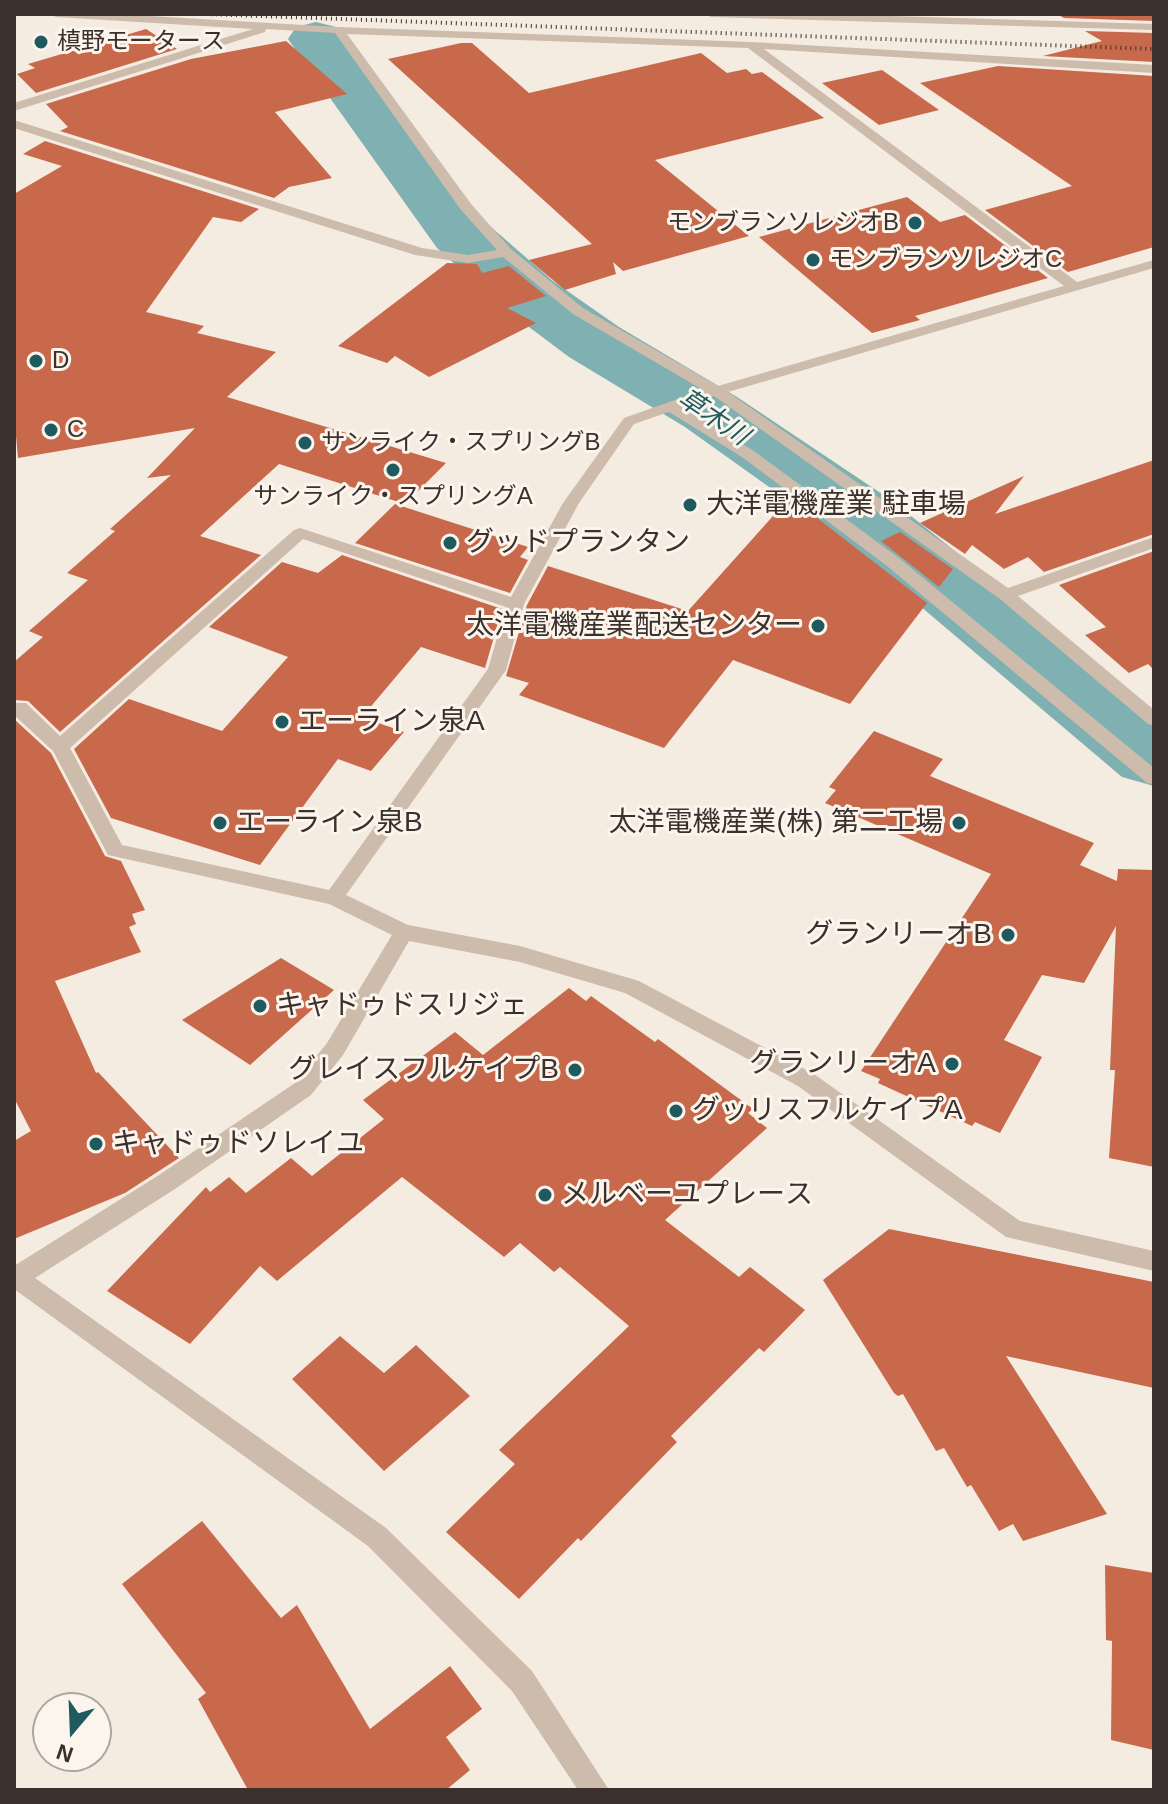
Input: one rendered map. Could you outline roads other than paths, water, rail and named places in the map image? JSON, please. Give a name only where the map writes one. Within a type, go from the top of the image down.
[{"type":"street","points":[[56,14],[272,20],[338,30],[751,45],[1154,69]]},
{"type":"street","points":[[711,14],[1154,27]]},
{"type":"street","points":[[14,107],[272,20]]},
{"type":"street","points":[[338,30],[502,253],[578,311],[709,393],[1006,595],[1154,720]]},
{"type":"street","points":[[751,45],[1076,288]]},
{"type":"street","points":[[14,124],[420,252],[468,259],[502,253]]},
{"type":"street","points":[[334,898],[497,670],[515,604],[571,503],[629,421],[709,393],[1154,264]]},
{"type":"street","points":[[674,404],[748,454],[893,562],[1154,778]]},
{"type":"street","points":[[60,747],[300,533],[515,604]]},
{"type":"street","points":[[1006,595],[1154,542]]},
{"type":"street","points":[[14,709],[20,707],[60,747],[115,850],[334,898],[404,932],[520,954],[632,987],[806,1080],[1014,1230],[1154,1261]]},
{"type":"street","points":[[404,932],[335,1049],[303,1089],[167,1182],[16,1279],[377,1537],[522,1681],[595,1790]]},
{"type":"waterway","name":"草木川","points":[[316,39],[460,234],[529,295],[594,342],[711,412],[863,517],[1154,756]]},
{"type":"railway","points":[[206,14],[1154,49]]},
{"type":"place","name":"槙野モータース","points":[[41,42]]},
{"type":"place","name":"モンブランソレジオB","points":[[915,223]]},
{"type":"place","name":"モンブランソレジオC","points":[[813,260]]},
{"type":"place","name":"D","points":[[36,361]]},
{"type":"place","name":"C","points":[[51,430]]},
{"type":"place","name":"サンライク・スプリングB","points":[[305,443]]},
{"type":"place","name":"サンライク・スプリングA","points":[[393,470]]},
{"type":"place","name":"大洋電機産業 駐車場","points":[[690,505]]},
{"type":"place","name":"グッドプランタン","points":[[450,543]]},
{"type":"place","name":"太洋電機産業配送センター","points":[[818,626]]},
{"type":"place","name":"エーライン泉A","points":[[282,722]]},
{"type":"place","name":"エーライン泉B","points":[[220,823]]},
{"type":"place","name":"太洋電機産業(株) 第二工場","points":[[959,823]]},
{"type":"place","name":"グランリーオB","points":[[1008,935]]},
{"type":"place","name":"キャドゥドスリジェ","points":[[260,1006]]},
{"type":"place","name":"グランリーオA","points":[[952,1064]]},
{"type":"place","name":"グレイスフルケイプB","points":[[575,1070]]},
{"type":"place","name":"グッリスフルケイプA","points":[[676,1111]]},
{"type":"place","name":"キャドゥドソレイユ","points":[[96,1144]]},
{"type":"place","name":"メルベーユプレース","points":[[545,1195]]}]
